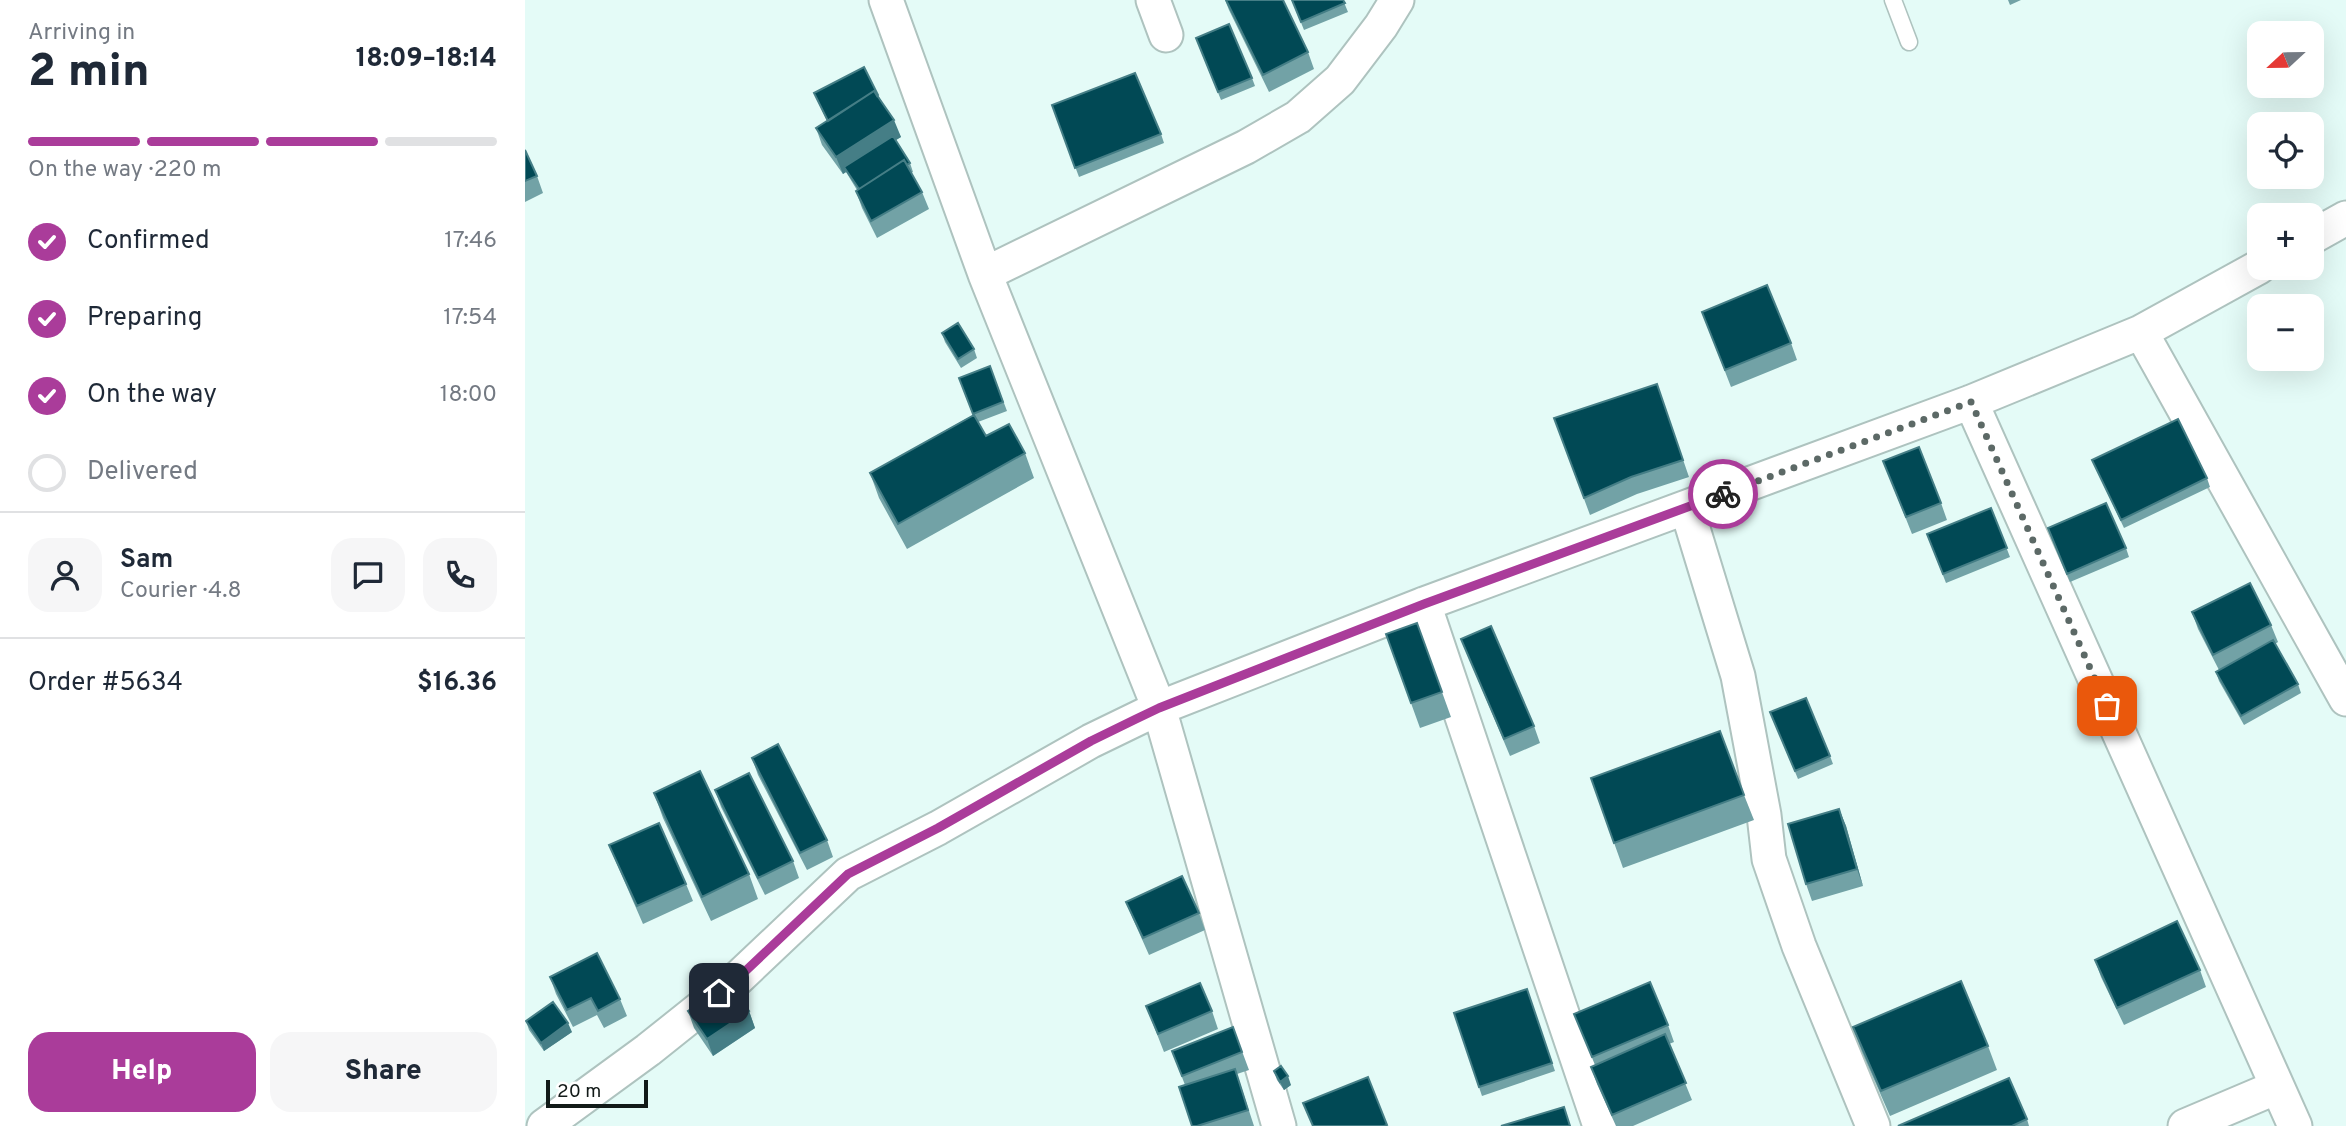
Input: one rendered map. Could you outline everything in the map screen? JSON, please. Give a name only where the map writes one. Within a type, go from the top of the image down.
[{"type":"street","points":[[886,0],[985,274],[1159,708],[1279,1126]]},
{"type":"street","points":[[1153,0],[1166,34]]},
{"type":"street","points":[[985,274],[1246,147],[1297,117],[1340,80],[1397,0]]},
{"type":"street","points":[[2324,230],[2346,218]]},
{"type":"street","points":[[544,1126],[648,1050],[737,979],[848,874],[938,828],[1091,741],[1159,708],[1424,604],[1971,402],[2141,332],[2247,274]]},
{"type":"street","points":[[2141,332],[2346,699]]},
{"type":"street","points":[[1971,402],[2295,1126]]},
{"type":"street","points":[[1687,509],[1738,676],[1765,815],[1769,859],[1799,946],[1873,1126]]},
{"type":"street","points":[[1424,604],[1600,1126]]},
{"type":"street","points":[[2186,1126],[2277,1087]]},
{"type":"lane","points":[[1893,0],[1909,42]]},
{"type":"building","points":[[1226,0],[1283,0],[1308,52],[1263,75]]},
{"type":"building","points":[[1292,0],[1343,0],[1345,3],[1301,22]]},
{"type":"building","points":[[1229,24],[1252,78],[1218,92],[1196,38]]},
{"type":"building","points":[[864,67],[878,95],[874,91],[828,121],[814,93]]},
{"type":"building","points":[[1135,73],[1161,134],[1075,168],[1052,105]]},
{"type":"building","points":[[874,91],[894,120],[836,157],[816,128]]},
{"type":"building","points":[[893,136],[910,163],[907,165],[904,160],[859,189],[844,167]]},
{"type":"building","points":[[525,150],[537,176],[525,181]]},
{"type":"building","points":[[904,160],[922,192],[871,221],[856,191]]},
{"type":"building","points":[[1767,285],[1791,343],[1725,370],[1702,312]]},
{"type":"building","points":[[958,323],[974,349],[958,359],[942,333]]},
{"type":"building","points":[[990,366],[1003,402],[973,414],[959,378]]},
{"type":"building","points":[[1657,384],[1683,460],[1631,477],[1584,498],[1554,418]]},
{"type":"building","points":[[974,415],[986,436],[1009,424],[1025,453],[898,524],[870,473]]},
{"type":"building","points":[[2178,419],[2207,478],[2121,520],[2092,460]]},
{"type":"building","points":[[1919,447],[1941,503],[1906,517],[1883,461]]},
{"type":"building","points":[[2106,503],[2126,548],[2067,574],[2048,528]]},
{"type":"building","points":[[1991,508],[2007,548],[1943,574],[1927,534]]},
{"type":"building","points":[[2250,583],[2271,625],[2213,655],[2192,612]]},
{"type":"building","points":[[1417,623],[1442,692],[1411,703],[1386,634]]},
{"type":"building","points":[[1491,626],[1534,726],[1504,739],[1461,639]]},
{"type":"building","points":[[2273,640],[2298,684],[2241,716],[2216,672]]},
{"type":"building","points":[[1806,698],[1830,756],[1795,771],[1770,712]]},
{"type":"building","points":[[1720,731],[1744,795],[1614,843],[1591,778]]},
{"type":"building","points":[[778,744],[827,840],[800,853],[752,758]]},
{"type":"building","points":[[700,771],[749,874],[702,897],[654,793]]},
{"type":"building","points":[[749,773],[793,861],[758,878],[715,790]]},
{"type":"building","points":[[1839,809],[1857,869],[1806,884],[1788,824]]},
{"type":"building","points":[[659,823],[686,884],[637,906],[609,845]]},
{"type":"building","points":[[1182,876],[1199,913],[1143,938],[1126,902]]},
{"type":"building","points":[[2177,921],[2200,970],[2117,1008],[2095,960]]},
{"type":"building","points":[[597,953],[620,999],[598,1011],[591,998],[567,1010],[550,977]]},
{"type":"building","points":[[1961,981],[1988,1046],[1881,1091],[1853,1027]]},
{"type":"building","points":[[1650,982],[1668,1025],[1592,1057],[1574,1014]]},
{"type":"building","points":[[729,983],[749,1011],[707,1039],[688,1011]]},
{"type":"building","points":[[1200,983],[1212,1011],[1158,1034],[1146,1006]]},
{"type":"building","points":[[1527,989],[1552,1063],[1479,1087],[1454,1013]]},
{"type":"building","points":[[553,1002],[568,1023],[541,1043],[526,1021]]},
{"type":"building","points":[[1233,1027],[1242,1052],[1182,1076],[1172,1051]]},
{"type":"building","points":[[1665,1034],[1686,1083],[1612,1115],[1591,1067]]},
{"type":"building","points":[[1281,1066],[1288,1076],[1280,1082],[1274,1071]]},
{"type":"building","points":[[1235,1069],[1248,1110],[1192,1126],[1179,1087]]},
{"type":"building","points":[[1368,1077],[1387,1125],[1313,1126],[1303,1103]]},
{"type":"building","points":[[2009,1078],[2027,1119],[2012,1126],[1898,1126]]},
{"type":"building","points":[[1564,1107],[1570,1126],[1501,1126]]},
{"type":"way so far","points":[[1723,494],[1971,402],[2107,706]]},
{"type":"route","points":[[719,993],[848,874],[938,828],[1091,741],[1183,698],[1424,604],[1723,494]]}]
